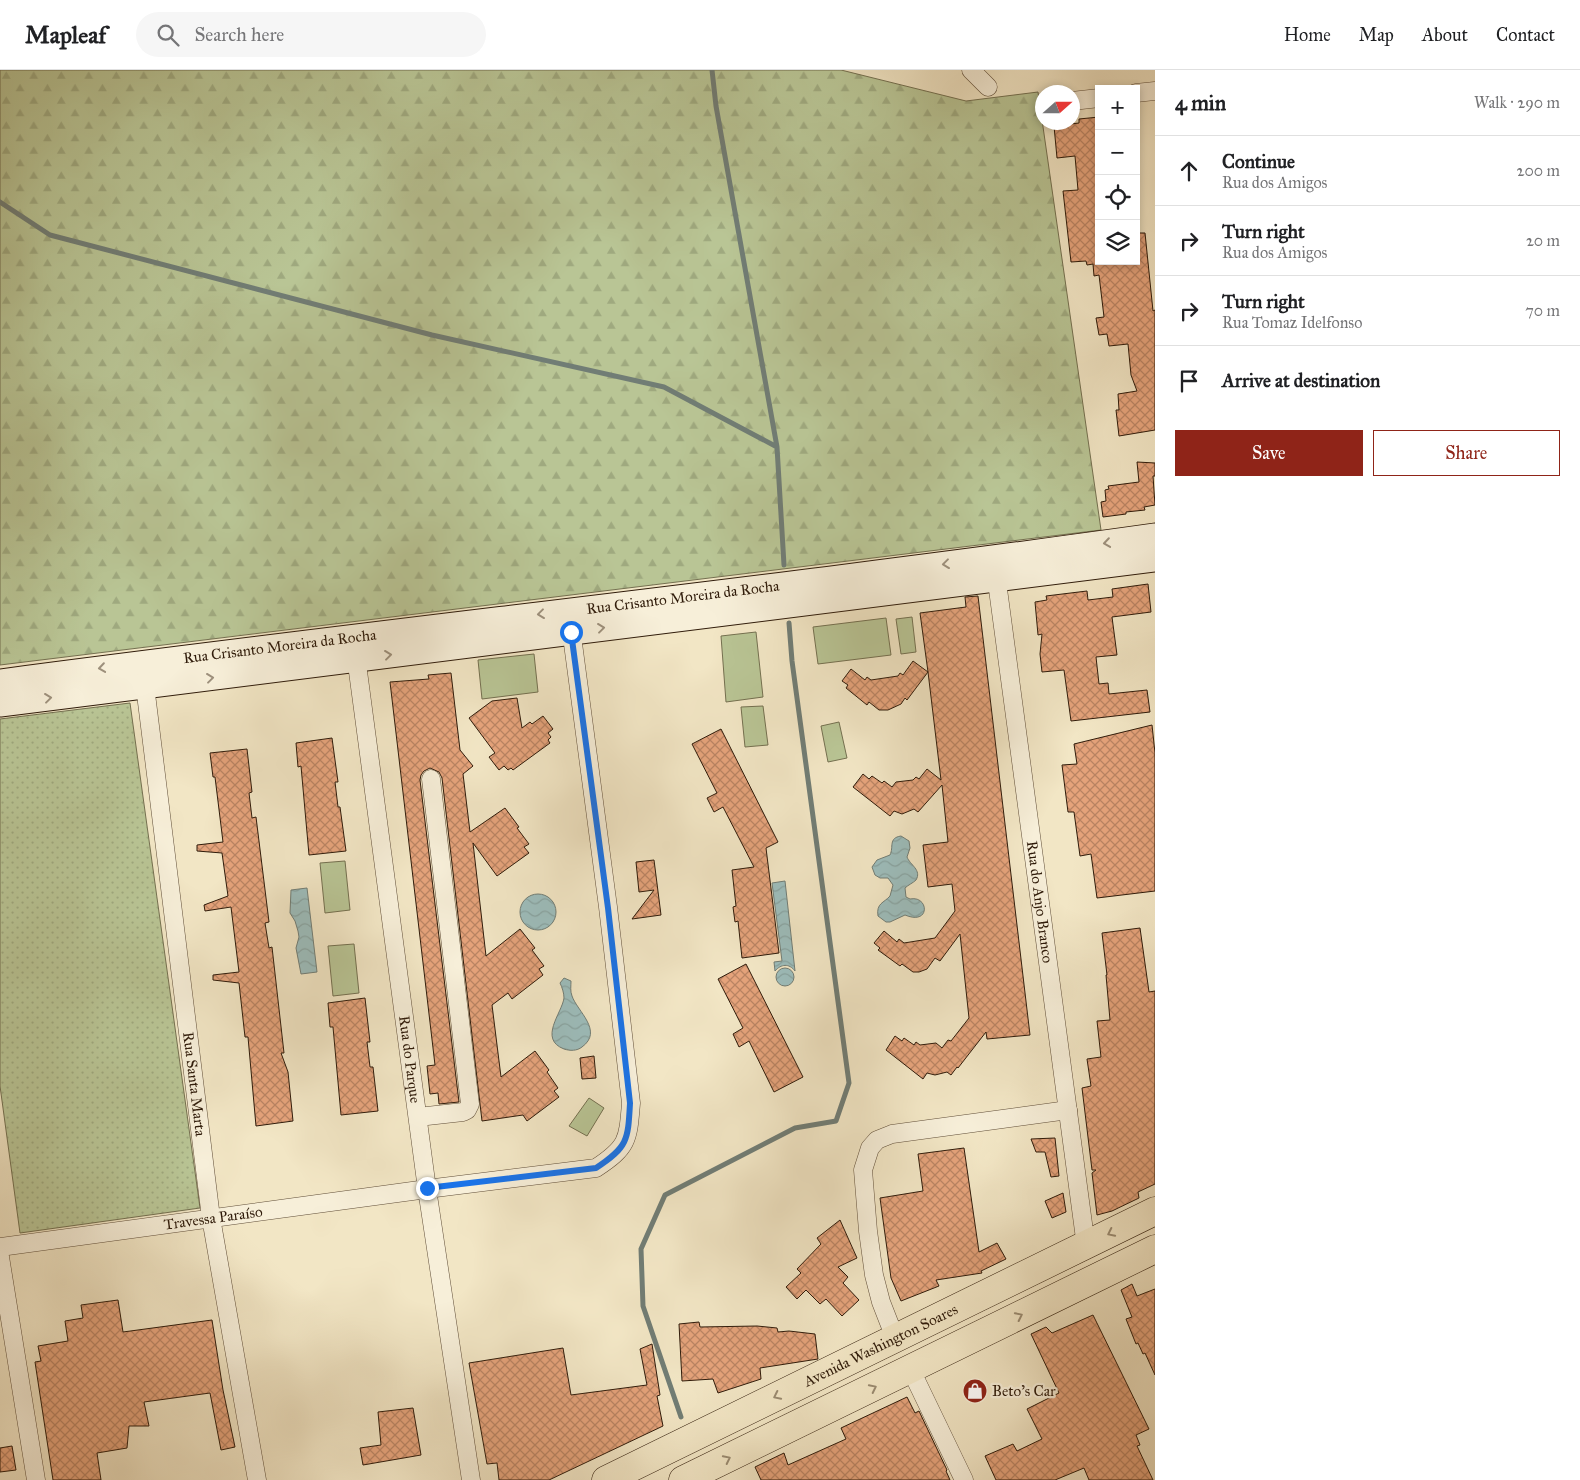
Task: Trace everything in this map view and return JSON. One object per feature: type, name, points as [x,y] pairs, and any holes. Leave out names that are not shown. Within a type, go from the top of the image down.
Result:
[{"type":"highway","name":"Avenida Washington Soares","points":[[606,1480],[1155,1211]]},
{"type":"highway","points":[[683,1480],[1155,1249]]},
{"type":"main road","name":"Rua Crisanto Moreira da Rocha","points":[[996,569],[1155,536]]},
{"type":"main road","name":"Rua Crisanto Moreira da Rocha","points":[[0,682],[144,675],[996,569],[1155,559]]},
{"type":"main road","name":"Rua Crisanto Moreira da Rocha","points":[[0,704],[144,675]]},
{"type":"street","points":[[971,70],[988,87]]},
{"type":"street","points":[[1140,93],[1155,91]]},
{"type":"street","points":[[1080,100],[1095,98]]},
{"type":"street","name":"Rua do Anjo Branco","points":[[996,569],[1086,1246]]},
{"type":"street","name":"Travessa Paraíso","points":[[0,1247],[427,1188],[596,1168],[614,1156],[626,1142],[629,1130],[630,1103],[608,908],[570,621]]},
{"type":"street","name":"Rua do Parque","points":[[355,649],[427,1188],[471,1480]]},
{"type":"street","name":"Rua Santa Marta","points":[[144,675],[211,1218],[257,1480]]},
{"type":"street","points":[[418,1117],[463,1112],[467,1110],[470,1104],[431,780]]},
{"type":"street","points":[[895,1338],[881,1302],[874,1275],[868,1231],[863,1170],[870,1148],[878,1140],[892,1134],[1068,1110]]},
{"type":"street","points":[[0,1257],[36,1480]]},
{"type":"street","points":[[911,1370],[964,1480]]},
{"type":"green space","points":[[0,70],[841,70],[966,101],[1035,92],[1035,130],[1043,130],[1101,530],[0,665]]},
{"type":"green space","points":[[912,617],[916,652],[901,654],[896,619]]},
{"type":"green space","points":[[886,618],[891,655],[818,664],[813,627]]},
{"type":"green space","points":[[756,632],[763,697],[726,702],[721,636]]},
{"type":"green space","points":[[534,654],[538,692],[482,699],[478,660]]},
{"type":"green space","points":[[130,703],[200,1208],[20,1233],[0,1086],[0,719]]},
{"type":"green space","points":[[763,706],[768,745],[745,747],[741,707]]},
{"type":"green space","points":[[839,722],[847,758],[828,762],[821,726]]},
{"type":"green space","points":[[345,861],[350,910],[325,913],[320,863]]},
{"type":"green space","points":[[354,944],[359,993],[333,996],[328,946]]},
{"type":"green space","points":[[589,1098],[604,1108],[587,1136],[569,1126]]},
{"type":"water","points":[[901,836],[909,841],[910,848],[907,857],[918,873],[916,880],[905,888],[906,897],[921,901],[924,905],[924,910],[923,914],[919,917],[905,915],[886,922],[878,916],[878,908],[890,896],[893,885],[888,878],[880,878],[875,875],[872,867],[877,860],[890,855],[894,839]]},
{"type":"water","points":[[785,881],[795,971],[785,965],[775,971],[774,962],[782,961],[772,883]]},
{"type":"water","points":[[307,888],[317,972],[301,974],[296,948],[299,937],[298,931],[290,913],[291,890]]},
{"type":"water","points":[[538,894],[545,895],[551,899],[555,905],[555,919],[551,925],[545,929],[538,930],[531,929],[525,925],[521,919],[520,912],[521,905],[525,899],[531,895]]},
{"type":"water","points":[[785,968],[791,971],[794,977],[791,983],[785,986],[779,983],[776,977],[779,971]]},
{"type":"water","points":[[564,978],[571,981],[572,996],[590,1028],[588,1041],[576,1050],[564,1049],[556,1045],[553,1039],[552,1032],[564,998],[560,983]]},
{"type":"building","points":[[1095,117],[1095,265],[1140,265],[1140,233],[1145,233],[1153,311],[1155,310],[1155,430],[1119,436],[1116,410],[1119,410],[1118,394],[1137,391],[1131,375],[1128,344],[1109,346],[1107,334],[1099,335],[1096,318],[1104,317],[1099,275],[1094,276],[1093,264],[1087,265],[1086,261],[1071,262],[1063,191],[1078,190],[1075,156],[1057,158],[1054,130],[1080,130],[1080,119]]},
{"type":"building","points":[[1137,462],[1155,463],[1155,476],[1153,476],[1155,505],[1144,507],[1145,510],[1103,517],[1101,502],[1106,501],[1105,490],[1109,489],[1108,486],[1139,482]]},
{"type":"building","points":[[1148,584],[1151,612],[1112,617],[1117,655],[1096,657],[1099,684],[1108,683],[1109,694],[1147,690],[1150,712],[1071,721],[1064,670],[1042,672],[1040,654],[1042,634],[1038,635],[1035,602],[1047,600],[1046,596],[1087,591],[1088,600],[1113,597],[1112,589]]},
{"type":"building","points":[[978,596],[1030,1035],[987,1039],[986,1032],[951,1075],[947,1072],[935,1075],[927,1073],[923,1079],[886,1050],[895,1036],[902,1041],[904,1038],[914,1045],[916,1042],[920,1045],[936,1043],[942,1048],[948,1040],[951,1041],[969,1018],[960,934],[940,961],[935,958],[927,969],[919,972],[913,972],[902,964],[900,966],[878,950],[880,948],[874,943],[884,931],[897,942],[899,939],[904,943],[935,938],[955,911],[952,884],[928,887],[923,845],[948,842],[942,785],[918,812],[914,809],[902,814],[894,811],[890,816],[853,787],[863,774],[869,779],[872,776],[882,783],[884,781],[892,787],[896,782],[913,780],[916,777],[919,779],[927,769],[941,780],[920,613],[966,607],[965,597]]},
{"type":"building","points":[[913,661],[928,672],[907,700],[905,698],[901,704],[888,710],[879,710],[869,702],[867,705],[846,688],[848,685],[842,681],[851,669],[865,680],[867,677],[871,680],[898,676],[900,673],[903,675]]},
{"type":"building","points":[[451,673],[460,750],[473,766],[463,774],[470,832],[505,808],[529,844],[524,847],[529,853],[497,876],[473,843],[486,956],[520,929],[535,948],[532,950],[544,966],[539,969],[543,975],[512,999],[508,993],[492,1005],[501,1077],[535,1051],[549,1070],[547,1072],[558,1088],[554,1091],[559,1097],[527,1121],[523,1115],[482,1121],[442,778],[439,772],[430,768],[424,771],[420,780],[459,1102],[439,1104],[438,1093],[430,1094],[427,1066],[435,1065],[390,682],[429,679],[428,675]]},
{"type":"building","points":[[517,698],[522,728],[543,716],[553,729],[548,733],[551,737],[548,740],[550,743],[513,770],[511,768],[508,770],[504,766],[499,770],[489,757],[495,753],[469,718],[492,701]]},
{"type":"building","points":[[1152,725],[1155,753],[1155,891],[1097,898],[1091,854],[1080,856],[1074,812],[1068,812],[1062,765],[1077,764],[1074,744]]},
{"type":"building","points":[[721,729],[778,842],[766,848],[779,953],[742,958],[738,921],[735,922],[733,907],[736,906],[732,870],[754,867],[723,807],[714,812],[707,798],[717,793],[692,744]]},
{"type":"building","points":[[332,738],[338,782],[335,782],[338,807],[340,807],[346,851],[309,855],[301,766],[298,767],[296,743]]},
{"type":"building","points":[[247,749],[252,792],[249,793],[252,818],[256,817],[269,922],[265,923],[269,948],[272,947],[284,1053],[281,1053],[288,1072],[293,1121],[256,1126],[248,1037],[245,1037],[239,983],[213,980],[213,975],[239,972],[231,907],[205,911],[204,905],[228,896],[222,853],[197,851],[197,845],[223,842],[210,753]]},
{"type":"building","points":[[654,860],[661,915],[632,919],[654,890],[639,892],[636,862]]},
{"type":"building","points":[[1140,928],[1149,992],[1155,991],[1155,1184],[1138,1192],[1139,1198],[1112,1211],[1097,1215],[1092,1173],[1096,1170],[1092,1170],[1082,1088],[1091,1086],[1087,1059],[1101,1057],[1097,1021],[1110,1020],[1102,933]]},
{"type":"building","points":[[746,964],[803,1077],[774,1092],[749,1041],[739,1047],[733,1034],[743,1028],[718,979]]},
{"type":"building","points":[[365,998],[370,1042],[367,1042],[370,1067],[373,1067],[378,1111],[341,1115],[333,1027],[330,1027],[328,1003]]},
{"type":"building","points":[[594,1056],[596,1078],[582,1079],[580,1058]]},
{"type":"building","points":[[1055,1138],[1059,1176],[1051,1177],[1045,1152],[1036,1152],[1031,1139]]},
{"type":"building","points":[[964,1148],[979,1252],[997,1243],[1006,1259],[981,1271],[982,1273],[936,1280],[939,1286],[901,1301],[891,1278],[880,1198],[923,1191],[918,1154]]},
{"type":"building","points":[[1063,1193],[1066,1212],[1052,1218],[1045,1201]]},
{"type":"building","points":[[840,1220],[857,1258],[838,1267],[848,1277],[843,1283],[859,1300],[842,1316],[826,1299],[820,1304],[806,1290],[797,1299],[786,1287],[801,1273],[797,1269],[821,1244],[817,1238]]},
{"type":"building","points":[[1132,1284],[1137,1296],[1155,1289],[1155,1375],[1145,1353],[1143,1354],[1138,1343],[1136,1344],[1126,1319],[1132,1317],[1121,1290]]},
{"type":"building","points":[[118,1300],[123,1332],[212,1320],[223,1390],[235,1447],[221,1450],[210,1393],[144,1402],[149,1426],[129,1426],[127,1448],[97,1453],[101,1480],[53,1480],[35,1362],[41,1361],[38,1346],[68,1341],[65,1321],[83,1318],[81,1305]]},
{"type":"building","points":[[1093,1315],[1149,1429],[1136,1435],[1140,1445],[1137,1446],[1153,1480],[1089,1480],[1084,1468],[1055,1480],[996,1480],[985,1456],[1013,1444],[1017,1451],[1042,1439],[1027,1409],[1059,1393],[1031,1334],[1046,1327],[1052,1333]]},
{"type":"building","points":[[699,1322],[700,1327],[757,1326],[777,1328],[778,1332],[789,1331],[815,1334],[818,1359],[760,1368],[761,1379],[718,1393],[713,1379],[682,1381],[679,1324]]},
{"type":"building","points":[[652,1344],[660,1395],[657,1396],[663,1426],[549,1480],[499,1480],[497,1463],[487,1464],[469,1363],[563,1348],[571,1395],[647,1385],[640,1349]]},
{"type":"building","points":[[907,1397],[915,1413],[919,1411],[950,1480],[761,1480],[755,1467],[784,1453],[788,1465],[846,1439],[841,1428]]},
{"type":"building","points":[[413,1408],[421,1455],[363,1465],[360,1448],[381,1445],[378,1412]]},
{"type":"building","points":[[12,1446],[16,1470],[0,1472],[0,1448]]},
{"type":"waterway","points":[[712,70],[716,106],[777,447]]},
{"type":"waterway","points":[[0,202],[50,235],[432,335],[664,387],[777,447],[784,565]]},
{"type":"waterway","points":[[681,1417],[643,1306],[641,1249],[665,1195],[795,1128],[836,1121],[849,1083],[792,661],[789,623]]},
{"type":"place","name":"Beto’s Car","points":[[975,1391]]},
{"type":"route","points":[[427,1188],[596,1168],[614,1156],[626,1142],[629,1130],[630,1103],[608,908],[571,632]]}]
